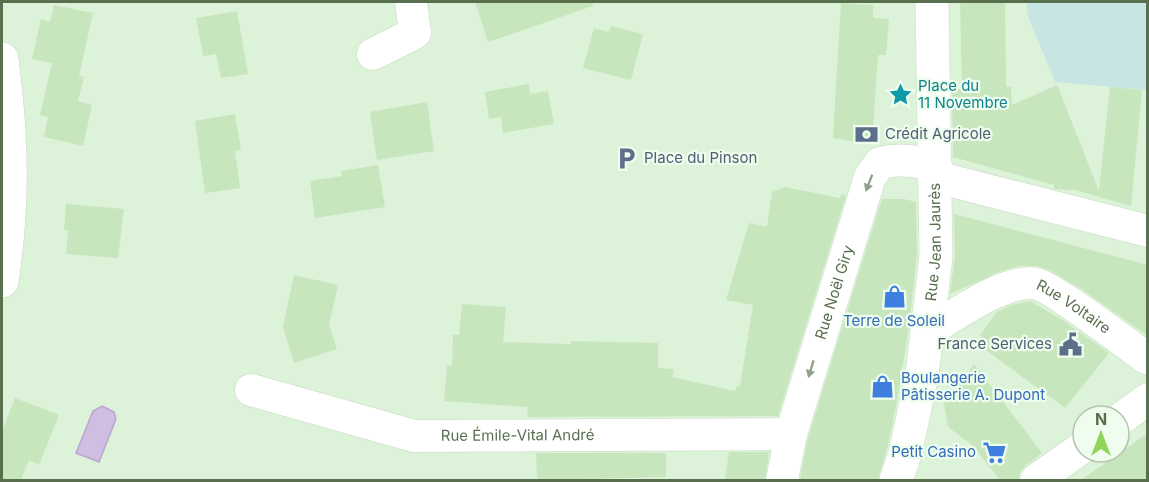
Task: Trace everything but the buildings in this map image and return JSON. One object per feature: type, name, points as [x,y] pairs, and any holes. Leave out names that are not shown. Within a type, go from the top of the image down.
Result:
[{"type":"main road","name":"Rue Jean Jaurès","points":[[896,480],[905,454],[917,397],[928,331],[936,256],[932,2]]},
{"type":"main road","points":[[2,59],[12,162],[8,240],[2,281]]},
{"type":"street","points":[[373,54],[415,33],[411,2]]},
{"type":"street","name":"Rue Noël Giry","points":[[782,480],[791,434],[870,177],[880,163],[894,160],[919,162],[936,172],[1148,231]]},
{"type":"street","name":"Rue Voltaire","points":[[928,331],[999,289],[1034,282],[1058,295],[1148,359]]},
{"type":"street","name":"Rue Émile-Vital André","points":[[251,390],[414,436],[791,434]]},
{"type":"street","points":[[1131,411],[1148,399]]},
{"type":"street","points":[[1036,480],[1071,455]]},
{"type":"shaded area","points":[[2,2],[1027,2],[1027,14],[1055,82],[1147,90],[1147,480],[2,480]]},
{"type":"shaded area","points":[[1027,2],[1147,2],[1147,90],[1055,82],[1027,14]]},
{"type":"shaded area","points":[[102,406],[114,412],[116,419],[99,462],[76,453],[93,411]]},
{"type":"place","name":"Place du 11 Novembre","points":[[900,95]]},
{"type":"place","name":"Crédit Agricole","points":[[867,134]]},
{"type":"place","name":"Place du Pinson","points":[[626,158]]},
{"type":"place","name":"Terre de Soleil","points":[[894,297]]},
{"type":"place","name":"France Services","points":[[1070,344]]},
{"type":"place","name":"Boulangerie Pâtisserie A. Dupont","points":[[883,387]]},
{"type":"place","name":"Petit Casino","points":[[994,452]]}]
